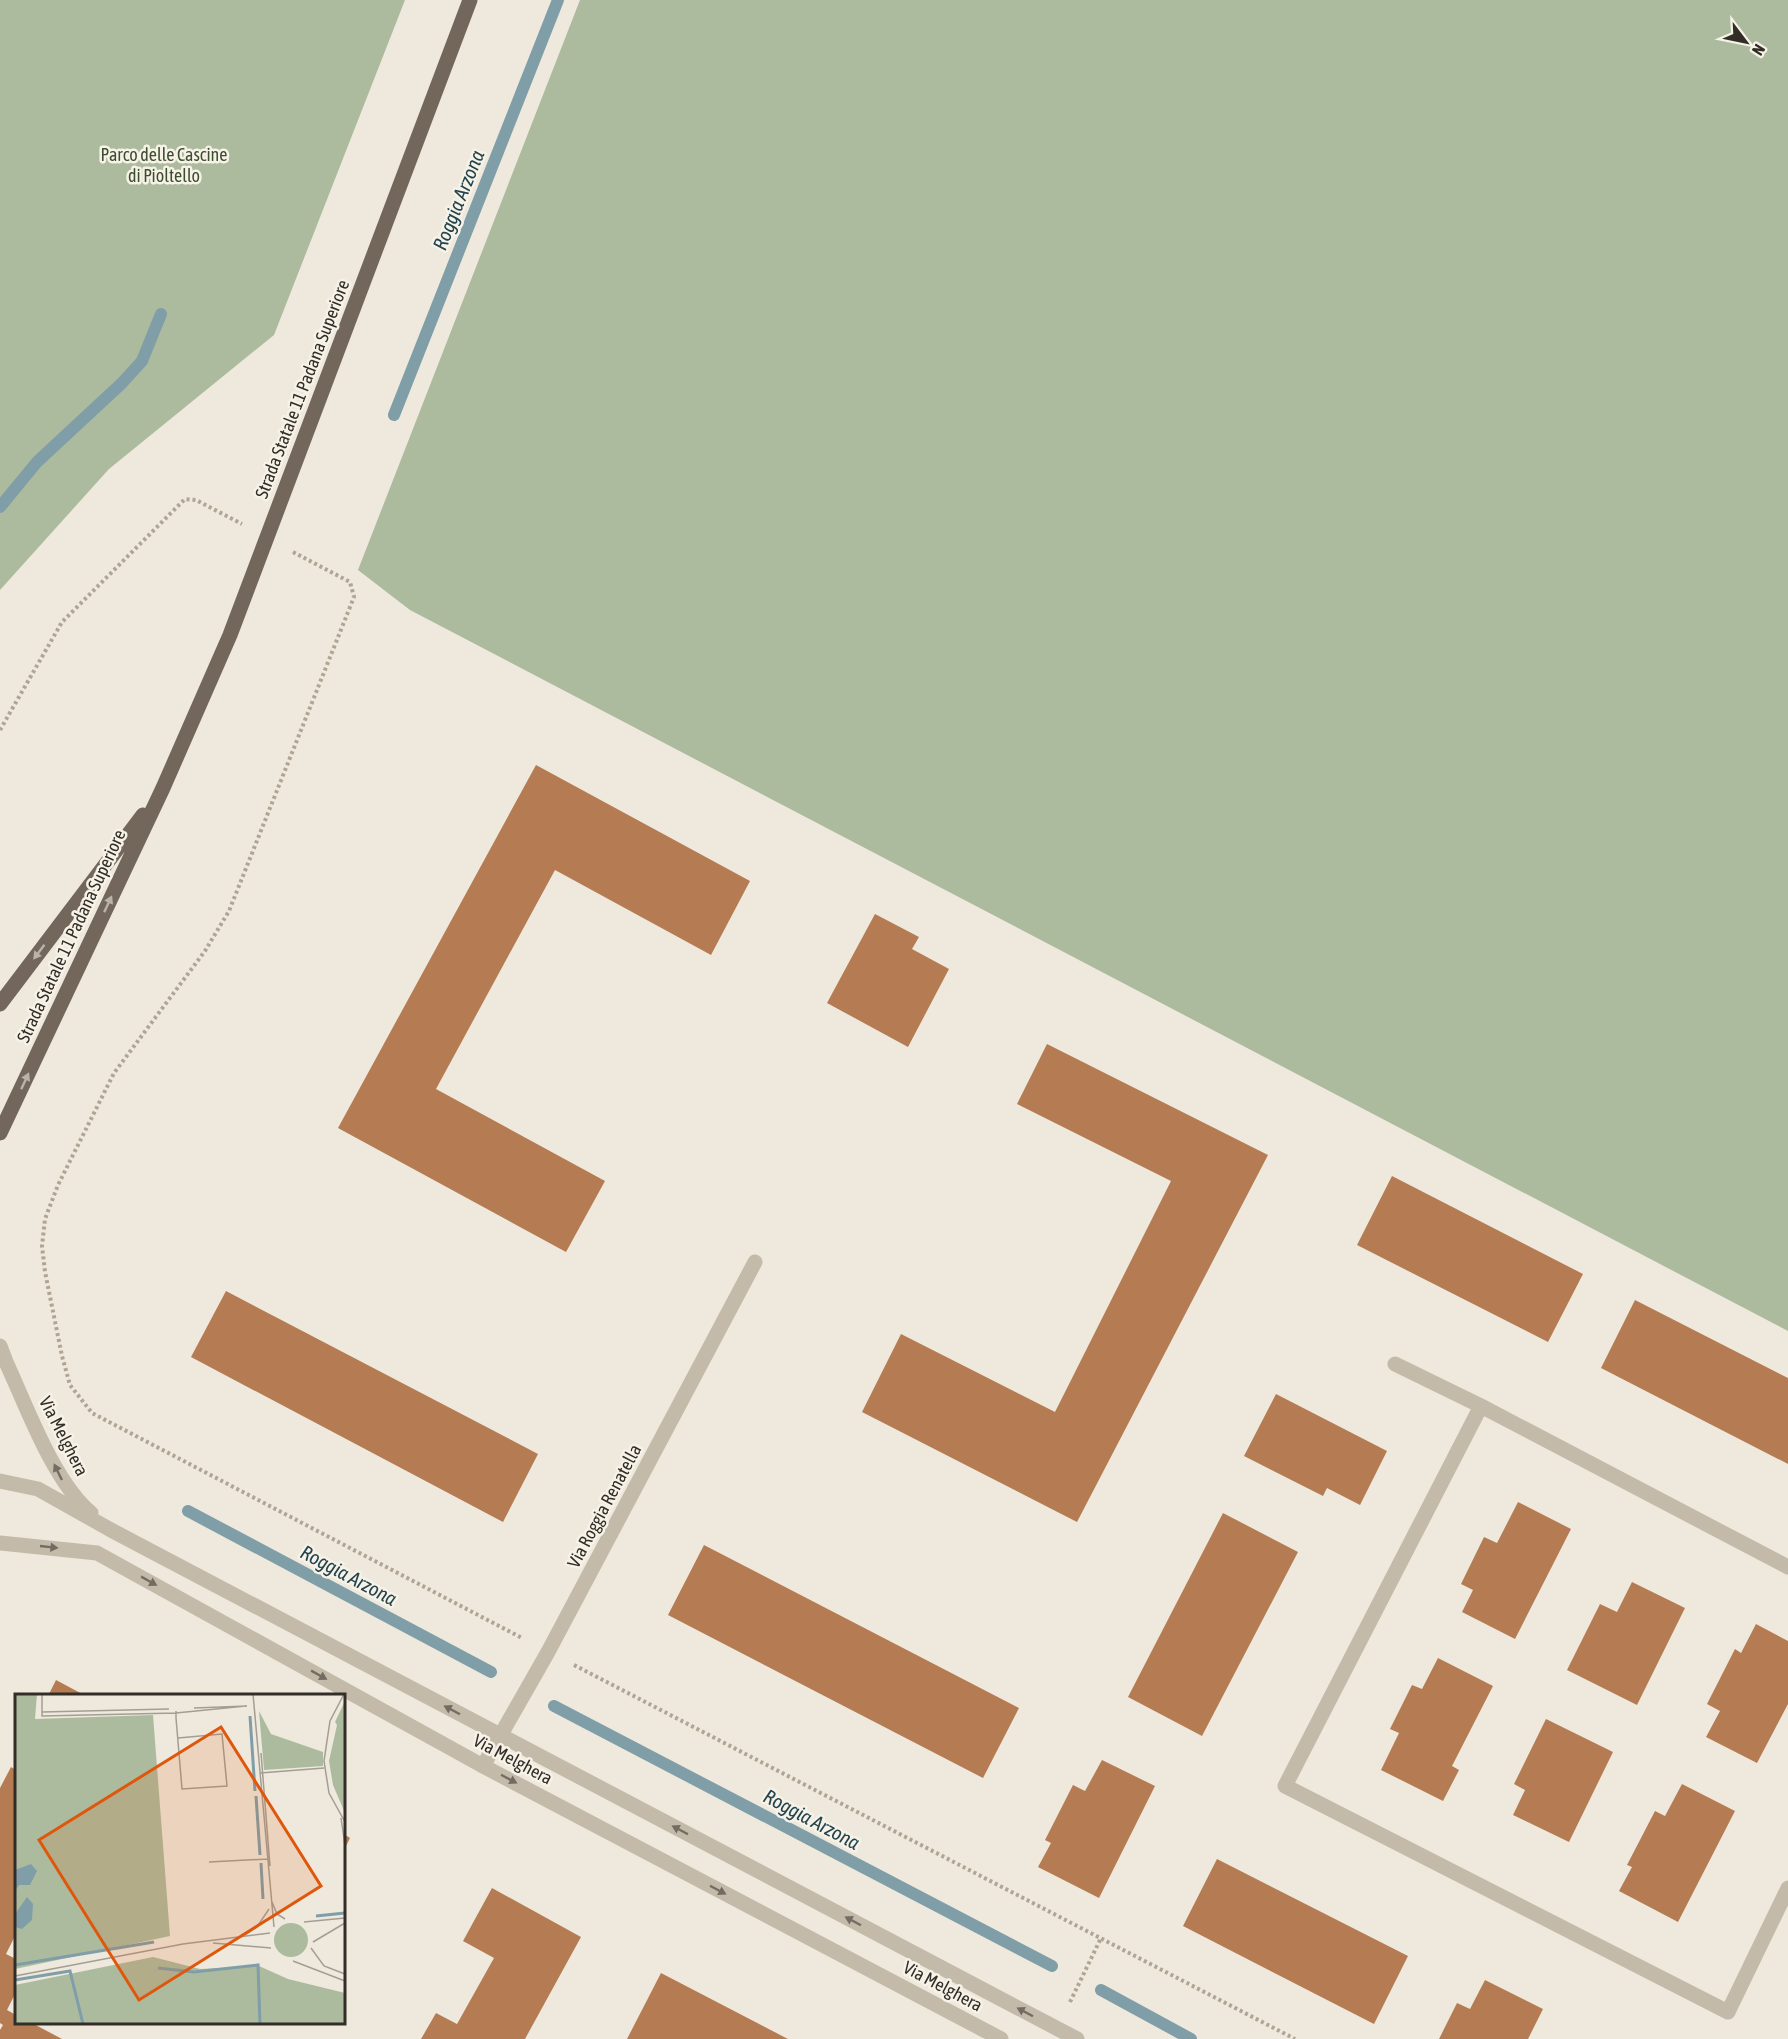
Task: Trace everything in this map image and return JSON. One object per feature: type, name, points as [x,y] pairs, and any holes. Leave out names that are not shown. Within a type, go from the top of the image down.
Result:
[{"type":"main road","name":"Strada Statale 11 Padana Superiore","points":[[0,1133],[163,788],[230,635],[470,0]]},
{"type":"main road","name":"Strada Statale 11 Padana Superiore","points":[[0,1004],[163,788]]},
{"type":"street","name":"Via Roggia Renatella","points":[[483,1766],[548,1652],[755,1262]]},
{"type":"street","name":"Via Melghera","points":[[0,1346],[62,1481],[82,1506],[111,1530]]},
{"type":"street","points":[[1395,1364],[1788,1567]]},
{"type":"street","points":[[1480,1406],[1285,1786],[1728,2012],[1788,1888]]},
{"type":"street","name":"Via Melghera","points":[[0,1481],[39,1489],[111,1530],[1077,2039]]},
{"type":"street","name":"Via Melghera","points":[[0,1543],[97,1553],[483,1766],[1001,2039]]},
{"type":"path","points":[[0,730],[62,622],[185,499],[196,500]]},
{"type":"path","points":[[350,582],[354,597],[229,911],[205,951],[114,1073],[58,1185],[45,1219],[42,1246],[45,1272],[70,1385],[92,1413],[1295,2039]]},
{"type":"path","points":[[1058,2029],[1101,1938]]},
{"type":"green space","name":"Parco delle Cascine di Pioltello","points":[[0,0],[405,0],[274,335],[109,469],[0,590]]},
{"type":"green space","points":[[580,0],[1788,0],[1788,1331],[410,610],[358,570]]},
{"type":"building","points":[[536,765],[750,881],[711,955],[555,870],[436,1089],[605,1181],[566,1252],[338,1128]]},
{"type":"building","points":[[875,914],[919,937],[912,949],[949,969],[908,1047],[827,1003]]},
{"type":"building","points":[[1047,1044],[1268,1155],[1077,1522],[862,1412],[901,1334],[1055,1412],[1171,1181],[1017,1104]]},
{"type":"building","points":[[1392,1176],[1583,1274],[1548,1342],[1357,1245]]},
{"type":"building","points":[[226,1291],[538,1454],[503,1522],[191,1357]]},
{"type":"building","points":[[1635,1300],[1788,1378],[1788,1464],[1601,1368]]},
{"type":"building","points":[[1276,1394],[1387,1451],[1360,1505],[1327,1488],[1323,1496],[1244,1456]]},
{"type":"building","points":[[1518,1502],[1571,1529],[1515,1639],[1462,1612],[1473,1590],[1461,1584],[1484,1537],[1497,1543]]},
{"type":"building","points":[[1223,1513],[1298,1552],[1202,1736],[1128,1697]]},
{"type":"building","points":[[704,1545],[1019,1708],[983,1778],[668,1615]]},
{"type":"building","points":[[1632,1582],[1685,1608],[1637,1705],[1567,1670],[1600,1604],[1617,1612]]},
{"type":"building","points":[[1756,1624],[1788,1641],[1788,1704],[1757,1763],[1706,1737],[1720,1711],[1707,1704],[1735,1649],[1741,1653]]},
{"type":"building","points":[[1438,1658],[1493,1686],[1452,1766],[1459,1770],[1443,1801],[1381,1770],[1399,1733],[1390,1729],[1412,1685],[1422,1689]]},
{"type":"building","points":[[56,1680],[82,1694],[49,1694]]},
{"type":"building","points":[[1546,1719],[1613,1752],[1569,1842],[1513,1815],[1525,1790],[1514,1784]]},
{"type":"building","points":[[1102,1760],[1155,1786],[1099,1898],[1038,1867],[1051,1843],[1045,1840],[1073,1785],[1085,1791]]},
{"type":"building","points":[[11,1767],[15,1769],[15,1936],[6,1954],[15,1958],[15,1994],[7,2010],[15,2014],[15,2024],[34,2024],[62,2039],[0,2039],[0,2030],[3,2025],[0,2023],[0,1788]]},
{"type":"building","points":[[1682,1784],[1735,1811],[1678,1922],[1619,1891],[1632,1867],[1627,1865],[1655,1811],[1665,1816]]},
{"type":"building","points":[[345,1835],[350,1838],[345,1848]]},
{"type":"building","points":[[1217,1859],[1408,1956],[1374,2024],[1183,1926]]},
{"type":"building","points":[[492,1888],[581,1937],[525,2039],[421,2039],[436,2013],[457,2024],[494,1958],[463,1941]]},
{"type":"building","points":[[661,1973],[788,2039],[627,2039]]},
{"type":"building","points":[[1485,1980],[1543,2009],[1528,2039],[1439,2039],[1457,2003],[1470,2009]]},
{"type":"waterway","name":"Roggia Arzona","points":[[394,415],[558,0]]},
{"type":"waterway","points":[[0,507],[37,462],[122,383],[142,361],[161,314]]},
{"type":"waterway","name":"Roggia Arzona","points":[[188,1511],[491,1672]]},
{"type":"waterway","name":"Roggia Arzona","points":[[554,1706],[1052,1966]]},
{"type":"waterway","name":"Roggia Arzona","points":[[1101,1990],[1191,2039]]}]
